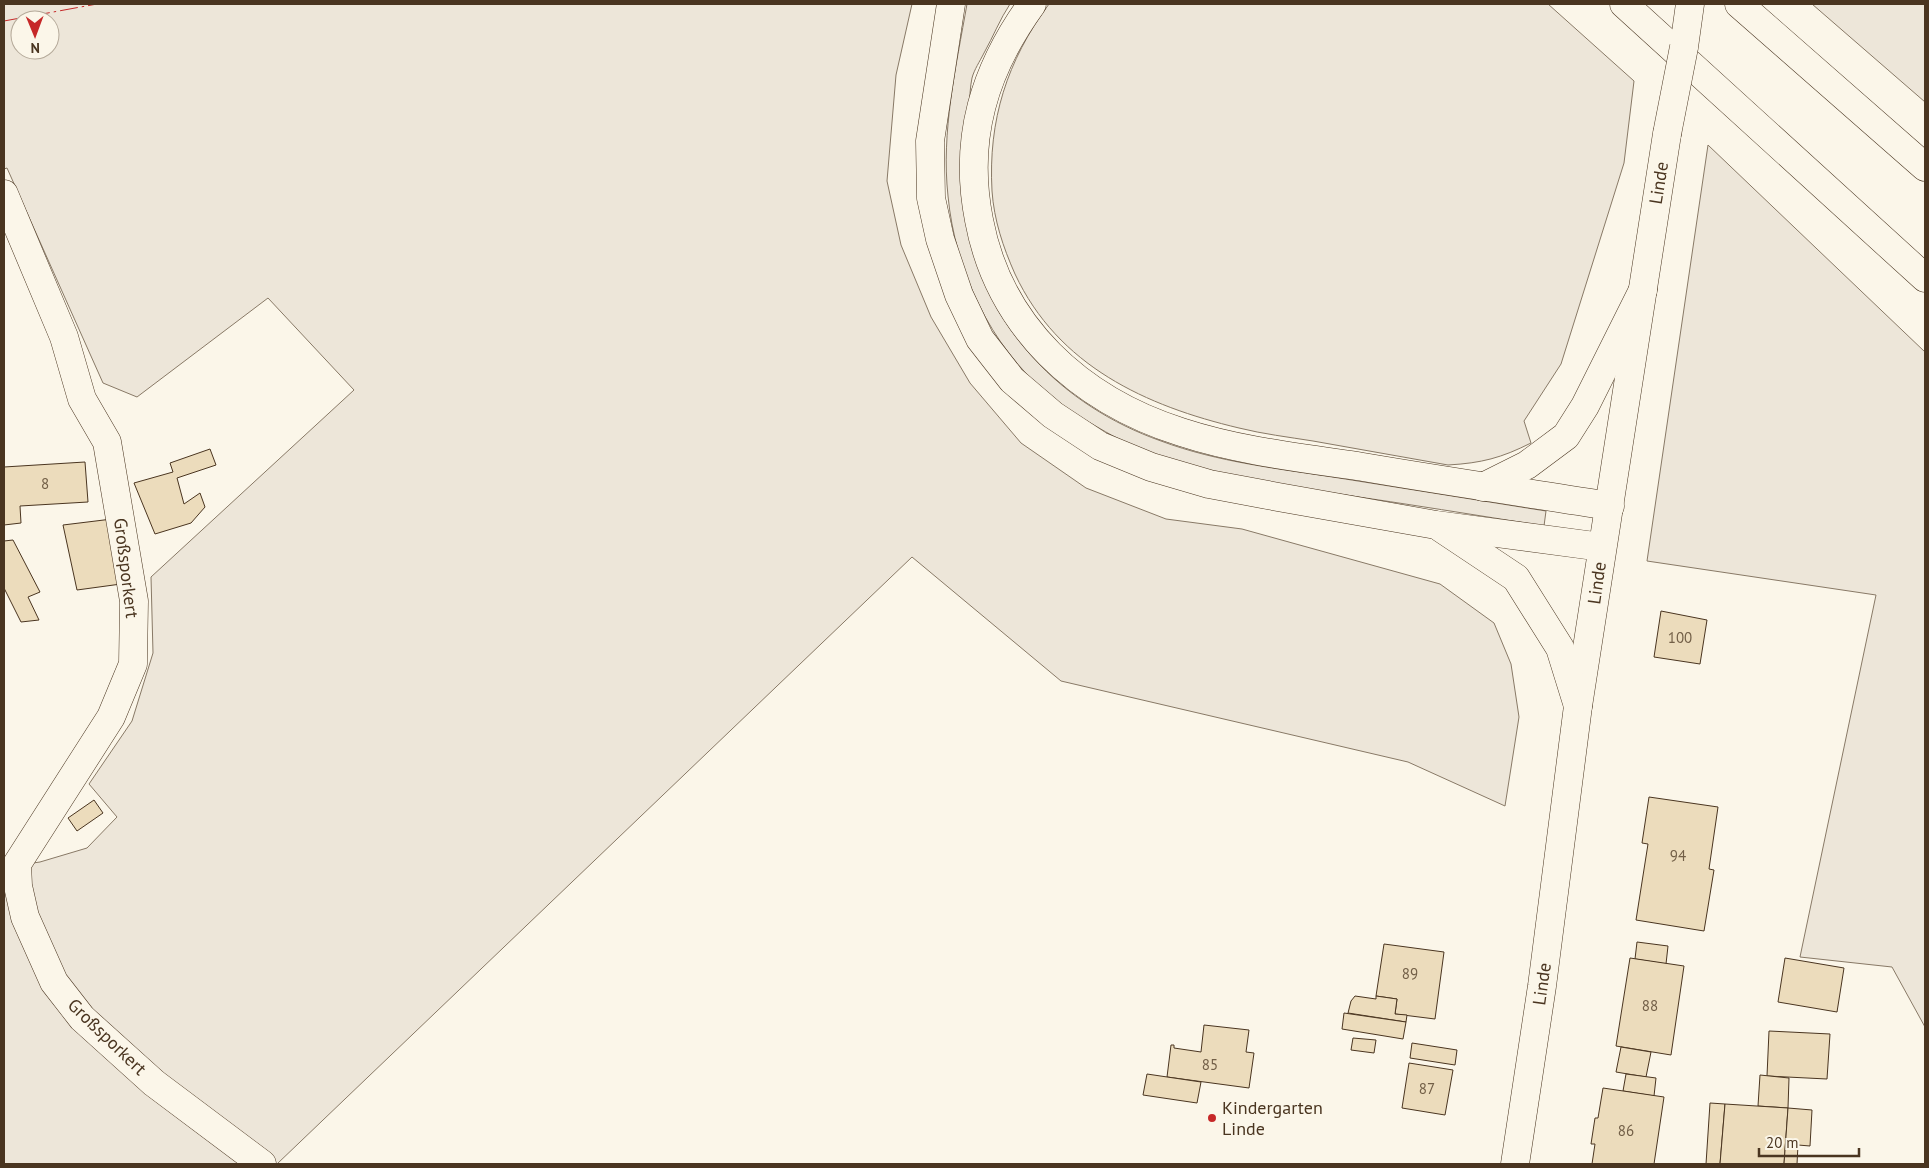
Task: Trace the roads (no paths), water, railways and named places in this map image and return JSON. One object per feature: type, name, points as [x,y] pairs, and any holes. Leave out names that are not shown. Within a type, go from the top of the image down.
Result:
[{"type":"main road","points":[[951,4],[930,141],[932,198],[940,239],[959,296],[980,338],[1012,380],[1053,415],[1100,446],[1151,467],[1209,484],[1278,498],[1436,525],[1602,547]]},
{"type":"main road","points":[[1032,4],[1023,16],[996,66],[980,109],[973,152],[974,197],[982,239],[997,281],[1020,320],[1053,359],[1091,389],[1132,414],[1181,432],[1224,443],[1282,454],[1610,506]]},
{"type":"main road","name":"Linde","points":[[1515,1164],[1542,986],[1578,706],[1667,134],[1684,48],[1690,4]]},
{"type":"main road","points":[[1739,4],[1925,167]]},
{"type":"main road","points":[[1624,5],[1925,278]]},
{"type":"main road","name":"Großsporkert","points":[[4,194],[64,337],[82,399],[107,442],[134,601],[133,664],[111,717],[11,863],[29,925],[54,982],[82,1018],[154,1083],[262,1164]]},
{"type":"main road","points":[[1483,487],[1526,465],[1566,436],[1585,406],[1643,290]]},
{"type":"main road","points":[[1436,525],[1516,578],[1560,648],[1578,706]]},
{"type":"place","name":"Kindergarten Linde","points":[[1212,1118]]}]
